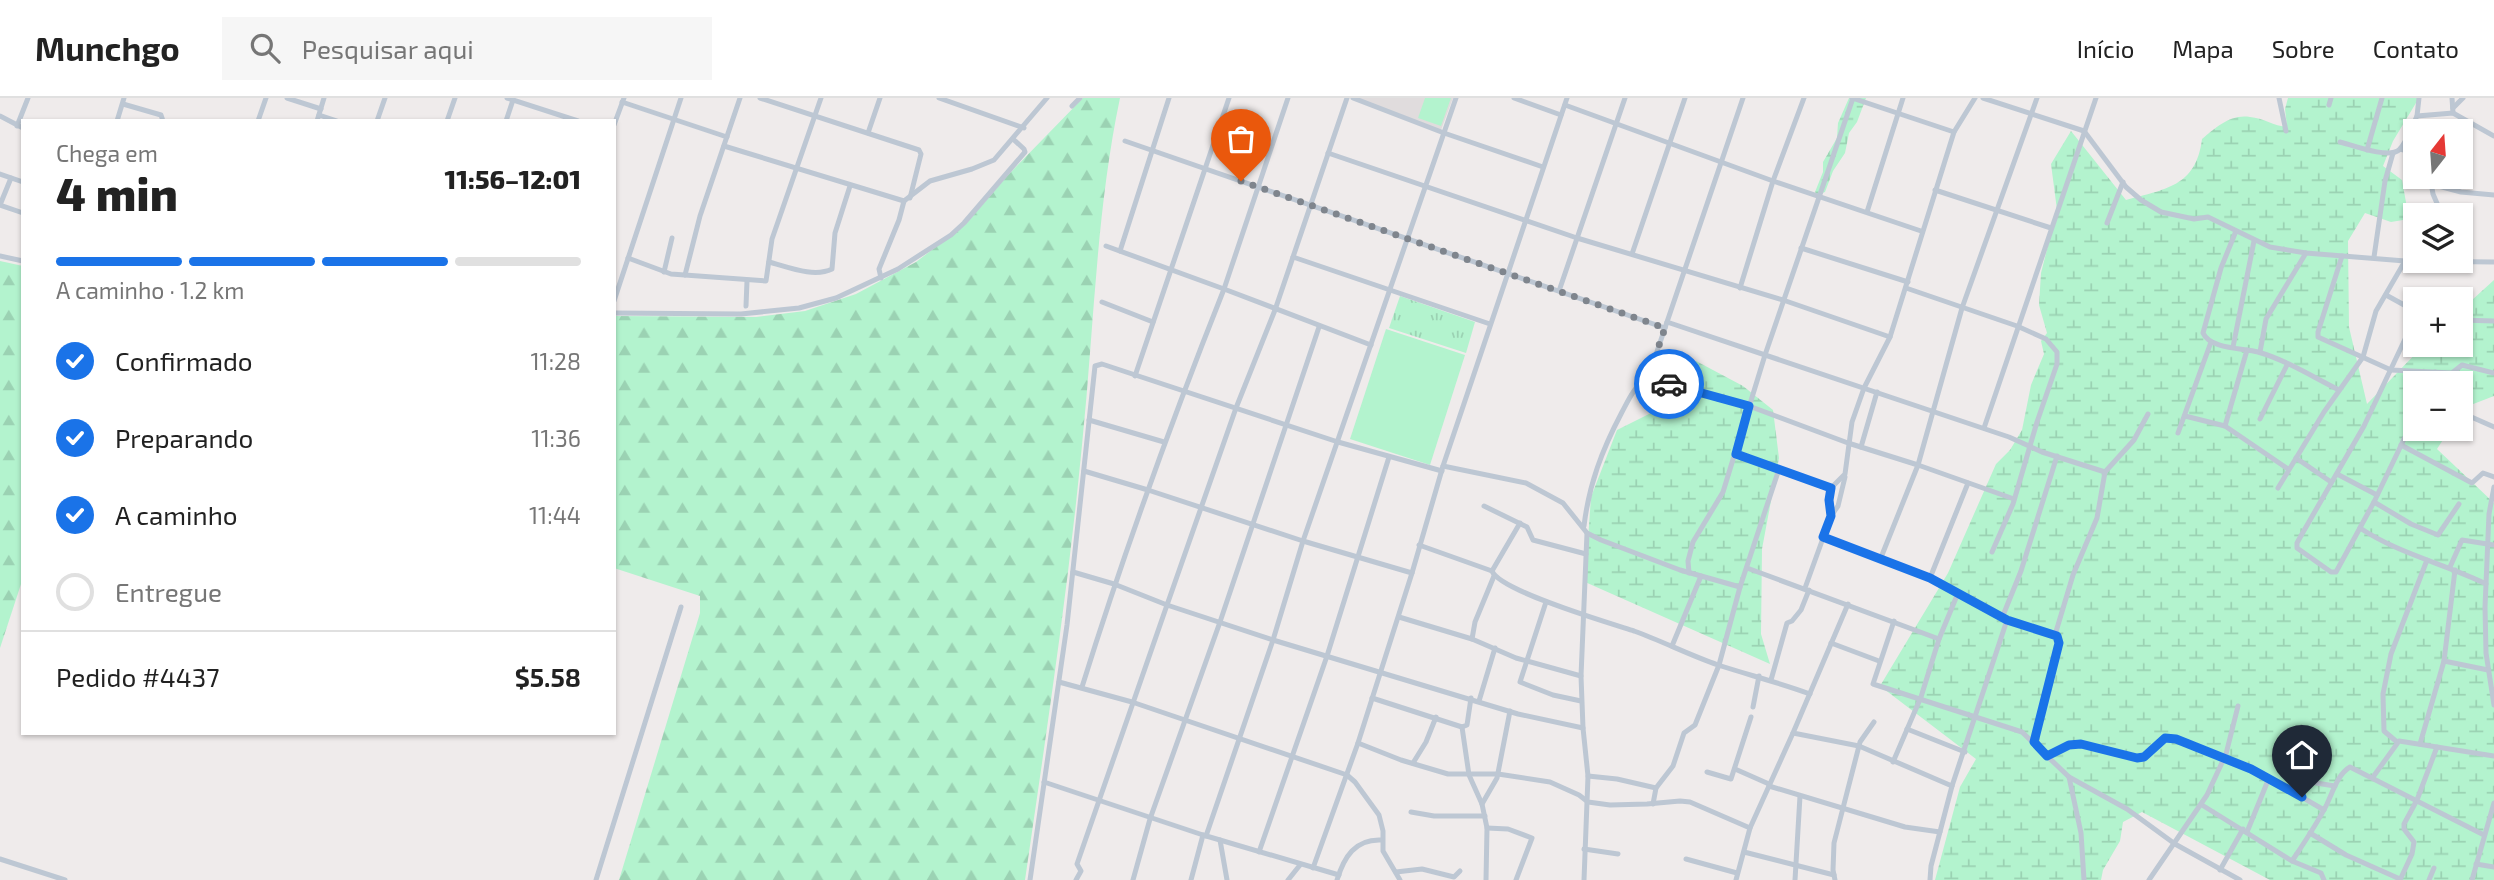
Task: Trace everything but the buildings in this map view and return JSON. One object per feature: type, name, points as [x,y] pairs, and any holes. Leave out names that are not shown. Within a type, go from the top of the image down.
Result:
[{"type":"street","points":[[22,119],[28,98]]},
{"type":"street","points":[[259,119],[266,98]]},
{"type":"street","points":[[287,98],[319,115],[324,98]]},
{"type":"street","points":[[378,119],[385,98]]},
{"type":"street","points":[[448,119],[455,98]]},
{"type":"street","points":[[536,107],[539,98]]},
{"type":"street","points":[[616,295],[681,98]]},
{"type":"street","points":[[685,275],[700,216],[740,98]]},
{"type":"street","points":[[760,98],[919,150],[921,154],[907,200],[879,269],[881,278]]},
{"type":"street","points":[[628,258],[664,272],[766,281],[772,239],[821,98]]},
{"type":"street","points":[[867,133],[880,98]]},
{"type":"street","points":[[939,98],[1024,128]]},
{"type":"street","points":[[907,200],[930,181],[989,163],[1024,128],[1047,98]]},
{"type":"street","points":[[1072,106],[1080,98]]},
{"type":"street","points":[[1120,251],[1170,98]]},
{"type":"street","points":[[1135,376],[1229,98]]},
{"type":"street","points":[[1082,687],[1114,584],[1164,442],[1224,289],[1289,98]]},
{"type":"street","points":[[1076,880],[1081,871],[1077,864],[1132,702],[1236,408],[1275,310],[1347,98]]},
{"type":"street","points":[[1353,98],[1543,167]]},
{"type":"street","points":[[1191,880],[1273,640],[1303,541],[1456,98]]},
{"type":"street","points":[[1514,98],[1562,115]]},
{"type":"street","points":[[1313,868],[1373,698],[1442,468],[1567,98]]},
{"type":"street","points":[[1559,291],[1625,98]]},
{"type":"street","points":[[1632,254],[1685,98]]},
{"type":"street","points":[[1584,880],[1588,776],[1581,676],[1587,499],[1604,447],[1638,384],[1648,377],[1743,98]]},
{"type":"street","points":[[1740,288],[1773,181],[1804,98]]},
{"type":"street","points":[[1689,573],[1688,561],[1696,534],[1723,492],[1783,300],[1853,98],[1954,132]]},
{"type":"street","points":[[1867,212],[1903,98]]},
{"type":"street","points":[[1771,680],[1787,623],[1793,621],[1801,610],[1823,537],[1841,496],[1852,422],[1864,388],[1890,337],[1954,132],[1975,98]]},
{"type":"street","points":[[1983,98],[2084,131],[2123,182],[2141,200],[2161,212],[2175,217],[2208,217],[2270,247],[2306,253],[2403,261]]},
{"type":"street","points":[[1880,560],[1918,466],[1962,308],[2037,98]]},
{"type":"street","points":[[1984,428],[2096,98]]},
{"type":"street","points":[[2279,98],[2280,114],[2286,131]]},
{"type":"street","points":[[2367,150],[2382,98]]},
{"type":"street","points":[[2340,142],[2367,150],[2393,153],[2400,149],[2417,116],[2418,98]]},
{"type":"street","points":[[2452,98],[2453,111]]},
{"type":"street","points":[[2453,111],[2463,98]]},
{"type":"street","points":[[506,119],[510,99],[568,119]]},
{"type":"street","points":[[616,119],[623,100],[727,137]]},
{"type":"street","points":[[118,119],[124,101],[161,114],[162,119]]},
{"type":"street","points":[[1565,105],[1773,181],[1921,231]]},
{"type":"street","points":[[2417,116],[2453,111],[2494,136]]},
{"type":"street","points":[[0,116],[20,127]]},
{"type":"street","points":[[616,313],[730,314],[799,308],[836,298],[881,278],[934,247],[964,223],[1025,152],[1013,139]]},
{"type":"street","points":[[1125,141],[1507,274],[1877,392],[2105,472]]},
{"type":"street","points":[[724,146],[850,186],[907,200]]},
{"type":"street","points":[[1328,153],[1577,238],[1783,300],[1890,337]]},
{"type":"street","points":[[2374,257],[2385,181],[2393,153]]},
{"type":"street","points":[[0,174],[21,181]]},
{"type":"street","points":[[11,178],[0,205],[21,212]]},
{"type":"street","points":[[2107,223],[2123,182]]},
{"type":"street","points":[[769,262],[824,273],[832,269],[835,233],[850,186]]},
{"type":"street","points":[[2449,189],[2494,195]]},
{"type":"street","points":[[1935,190],[2051,228]]},
{"type":"street","points":[[2236,231],[2221,268],[2204,337],[2211,342],[2260,352],[2339,390]]},
{"type":"street","points":[[664,272],[673,238]]},
{"type":"street","points":[[2233,347],[2254,241]]},
{"type":"street","points":[[1106,246],[1371,345]]},
{"type":"street","points":[[1801,248],[2017,326],[2046,339],[2057,352],[2057,364],[2014,499],[1992,552]]},
{"type":"street","points":[[2260,352],[2266,319],[2306,253]]},
{"type":"street","points":[[0,256],[21,261]]},
{"type":"street","points":[[2342,256],[2317,335],[2391,370],[2413,371]]},
{"type":"street","points":[[1293,257],[1490,324]]},
{"type":"street","points":[[2473,262],[2494,262]]},
{"type":"street","points":[[2278,488],[2339,390],[2363,357],[2373,318],[2403,265]]},
{"type":"street","points":[[746,306],[747,281]]},
{"type":"street","points":[[2386,295],[2403,304]]},
{"type":"street","points":[[1102,302],[1153,323]]},
{"type":"street","points":[[2473,320],[2494,321]]},
{"type":"street","points":[[1133,880],[1150,819],[1220,622],[1319,327]]},
{"type":"street","points":[[2178,433],[2211,342]]},
{"type":"street","points":[[2403,344],[2364,426],[2297,543],[2297,548],[2334,573],[2378,495],[2403,441]]},
{"type":"street","points":[[2225,426],[2247,350]]},
{"type":"street","points":[[1030,880],[1073,572],[1095,366],[1102,364],[1389,457],[1526,483],[1563,503],[1585,530],[1680,570],[1741,587]]},
{"type":"street","points":[[2260,419],[2287,365]]},
{"type":"street","points":[[2456,371],[2462,365],[2494,373]]},
{"type":"street","points":[[1648,377],[1749,406],[2014,499]]},
{"type":"street","points":[[1861,447],[1877,392]]},
{"type":"street","points":[[2034,742],[2059,643],[2055,635],[2073,575],[2096,518],[2105,472],[2134,440],[2148,414]]},
{"type":"street","points":[[2185,416],[2225,426],[2288,469]]},
{"type":"street","points":[[2473,418],[2494,427]]},
{"type":"street","points":[[1089,420],[1164,442]]},
{"type":"street","points":[[2401,445],[2472,483],[2483,473],[2494,477]]},
{"type":"street","points":[[1736,454],[1831,488]]},
{"type":"street","points":[[1930,880],[1952,786],[1977,717],[2057,456]]},
{"type":"street","points":[[1259,852],[1326,656],[1389,457]]},
{"type":"street","points":[[2296,458],[2331,482]]},
{"type":"street","points":[[1653,804],[1656,788],[1673,766],[1684,733],[1695,725],[1719,665],[1779,469]]},
{"type":"street","points":[[1084,471],[1412,573]]},
{"type":"street","points":[[1831,516],[1831,488],[1845,474]]},
{"type":"street","points":[[2337,474],[2378,495]]},
{"type":"street","points":[[1930,578],[1968,483]]},
{"type":"street","points":[[2494,487],[2489,514],[2491,545],[2486,584],[2488,670],[2494,705]]},
{"type":"street","points":[[2374,502],[2411,524],[2438,535],[2459,504]]},
{"type":"street","points":[[1485,506],[1527,527],[1533,540],[1586,554]]},
{"type":"street","points":[[1472,639],[1475,622],[1493,574],[1520,523]]},
{"type":"street","points":[[2360,528],[2405,552],[2452,568],[2486,584]]},
{"type":"street","points":[[1823,537],[1930,578],[2005,619],[2055,635]]},
{"type":"street","points":[[2420,744],[2444,661],[2452,568],[2462,540],[2491,545]]},
{"type":"street","points":[[1419,545],[1493,574],[1546,602],[1719,665],[1810,694]]},
{"type":"street","points":[[2427,560],[2391,654],[2383,694],[2384,731],[2397,742],[2494,756]]},
{"type":"street","points":[[1680,570],[1688,561]]},
{"type":"street","points":[[1747,568],[1939,639]]},
{"type":"street","points":[[1073,572],[1273,640],[1545,722],[1583,728]]},
{"type":"street","points":[[1672,646],[1700,576]]},
{"type":"street","points":[[1893,762],[1921,698],[1939,639],[1958,593]]},
{"type":"street","points":[[1546,602],[1521,683],[1553,695],[1581,701]]},
{"type":"street","points":[[1736,880],[1750,828],[1848,604]]},
{"type":"street","points":[[596,880],[681,607]]},
{"type":"street","points":[[2486,612],[2494,615]]},
{"type":"street","points":[[1399,617],[1581,676]]},
{"type":"street","points":[[1894,621],[1873,684],[2015,728],[2034,742],[2069,777],[2127,808],[2223,875],[2240,880]]},
{"type":"street","points":[[1831,643],[1879,661]]},
{"type":"street","points":[[1479,701],[1495,648]]},
{"type":"street","points":[[2444,661],[2488,670]]},
{"type":"street","points":[[1753,707],[1759,676]]},
{"type":"street","points":[[1059,682],[1132,702],[1347,775],[1380,815],[1383,831],[1381,840],[1386,859],[1400,880]]},
{"type":"street","points":[[1373,698],[1462,727],[1468,725],[1471,698]]},
{"type":"street","points":[[2149,880],[2202,805],[2224,758],[2229,736],[2236,722],[2238,706]]},
{"type":"street","points":[[1482,804],[1495,785],[1510,711]]},
{"type":"street","points":[[1413,763],[1426,742],[1436,717]]},
{"type":"street","points":[[1707,772],[1731,779],[1751,717]]},
{"type":"street","points":[[1744,852],[1795,864],[1835,878],[1834,843],[1859,746],[1874,722]]},
{"type":"street","points":[[1462,727],[1469,775],[1482,804],[1487,828],[1486,880]]},
{"type":"street","points":[[1907,729],[1965,752]]},
{"type":"street","points":[[1793,733],[1859,746],[1952,786]]},
{"type":"street","points":[[2047,756],[2069,745],[2081,744],[2137,758],[2144,757],[2165,738],[2176,739],[2269,778],[2324,810]]},
{"type":"street","points":[[2373,777],[2397,742]]},
{"type":"street","points":[[1358,743],[1448,774],[1498,774],[1558,784],[1588,802],[1610,805],[1690,802],[1750,828]]},
{"type":"street","points":[[2310,833],[2346,855],[2401,880],[2414,842],[2404,829],[2404,824],[2417,800],[2437,747]]},
{"type":"street","points":[[2292,861],[2324,810],[2335,786],[2350,766],[2484,835]]},
{"type":"street","points":[[2278,767],[2316,783],[2335,786]]},
{"type":"street","points":[[1735,769],[1769,785],[1905,828],[1940,832]]},
{"type":"street","points":[[1588,776],[1656,788]]},
{"type":"street","points":[[2069,777],[2081,833],[2084,880]]},
{"type":"street","points":[[2223,875],[2269,778]]},
{"type":"street","points":[[1044,782],[1150,819],[1338,878],[1349,853],[1355,847],[1365,842],[1381,840]]},
{"type":"street","points":[[1795,880],[1801,796]]},
{"type":"street","points":[[2472,880],[2494,803]]},
{"type":"street","points":[[2202,805],[2292,861],[2321,873],[2324,880]]},
{"type":"street","points":[[1411,812],[1434,816],[1485,816]]},
{"type":"street","points":[[1487,828],[1508,829],[1532,838],[1516,880]]},
{"type":"street","points":[[1220,841],[1227,880]]},
{"type":"street","points":[[1584,849],[1619,854]]},
{"type":"street","points":[[0,859],[65,880]]},
{"type":"street","points":[[1686,859],[1737,873]]},
{"type":"street","points":[[2476,864],[2494,867]]},
{"type":"street","points":[[1288,880],[1300,865]]},
{"type":"street","points":[[2429,880],[2434,868]]},
{"type":"street","points":[[1396,872],[1422,869],[1454,877],[1460,871]]},
{"type":"shaded area","points":[[1357,98],[1453,98],[1441,130]]},
{"type":"green space","points":[[1083,98],[1120,98],[1101,227],[1070,554],[1025,880],[619,880],[700,613],[700,596],[616,569],[616,316],[756,317],[805,311],[856,294],[916,262],[966,224],[1008,175]]},
{"type":"green space","points":[[1425,98],[1451,98],[1441,126],[1418,118]]},
{"type":"green space","points":[[1849,98],[1866,98],[1857,122],[1849,133],[1845,153],[1833,171],[1825,192],[1817,195],[1815,192],[1823,172],[1823,162],[1837,138],[1838,123]]},
{"type":"green space","points":[[2288,98],[2419,98],[2406,119],[2403,119],[2403,124],[2383,166],[2402,180],[2406,203],[2403,203],[2403,220],[2391,222],[2365,213],[2348,241],[2349,327],[2367,404],[2412,357],[2473,357],[2473,299],[2494,280],[2494,396],[2473,404],[2473,371],[2403,371],[2403,441],[2442,441],[2437,449],[2494,503],[2494,880],[2270,880],[2142,812],[2123,822],[2120,841],[2103,870],[2101,880],[1935,880],[1960,787],[1976,759],[1880,686],[1948,573],[1996,464],[2010,450],[2022,430],[2031,385],[2044,354],[2041,341],[2047,333],[2039,305],[2041,273],[2057,210],[2051,164],[2071,131],[2126,200],[2166,189],[2186,176],[2199,155],[2202,139],[2230,119],[2250,117],[2287,127],[2285,109]]},
{"type":"green space","points":[[0,261],[21,266],[21,584],[0,648]]},
{"type":"green space","points":[[1400,296],[1475,322],[1466,353],[1389,328]]},
{"type":"green space","points":[[1386,329],[1465,355],[1430,465],[1350,439]]},
{"type":"green space","points":[[1696,361],[1743,386],[1773,410],[1779,458],[1762,549],[1761,634],[1770,664],[1585,582],[1591,497],[1617,430],[1673,402]]},
{"type":"way so far","points":[[1241,181],[1665,328],[1648,377],[1669,384]]},
{"type":"route","points":[[1669,384],[1749,406],[1736,454],[1831,488],[1831,516],[1823,537],[1930,578],[2007,620],[2057,636],[2059,643],[2034,742],[2047,756],[2069,745],[2081,744],[2137,758],[2144,757],[2165,738],[2176,739],[2251,769],[2302,797]]}]
